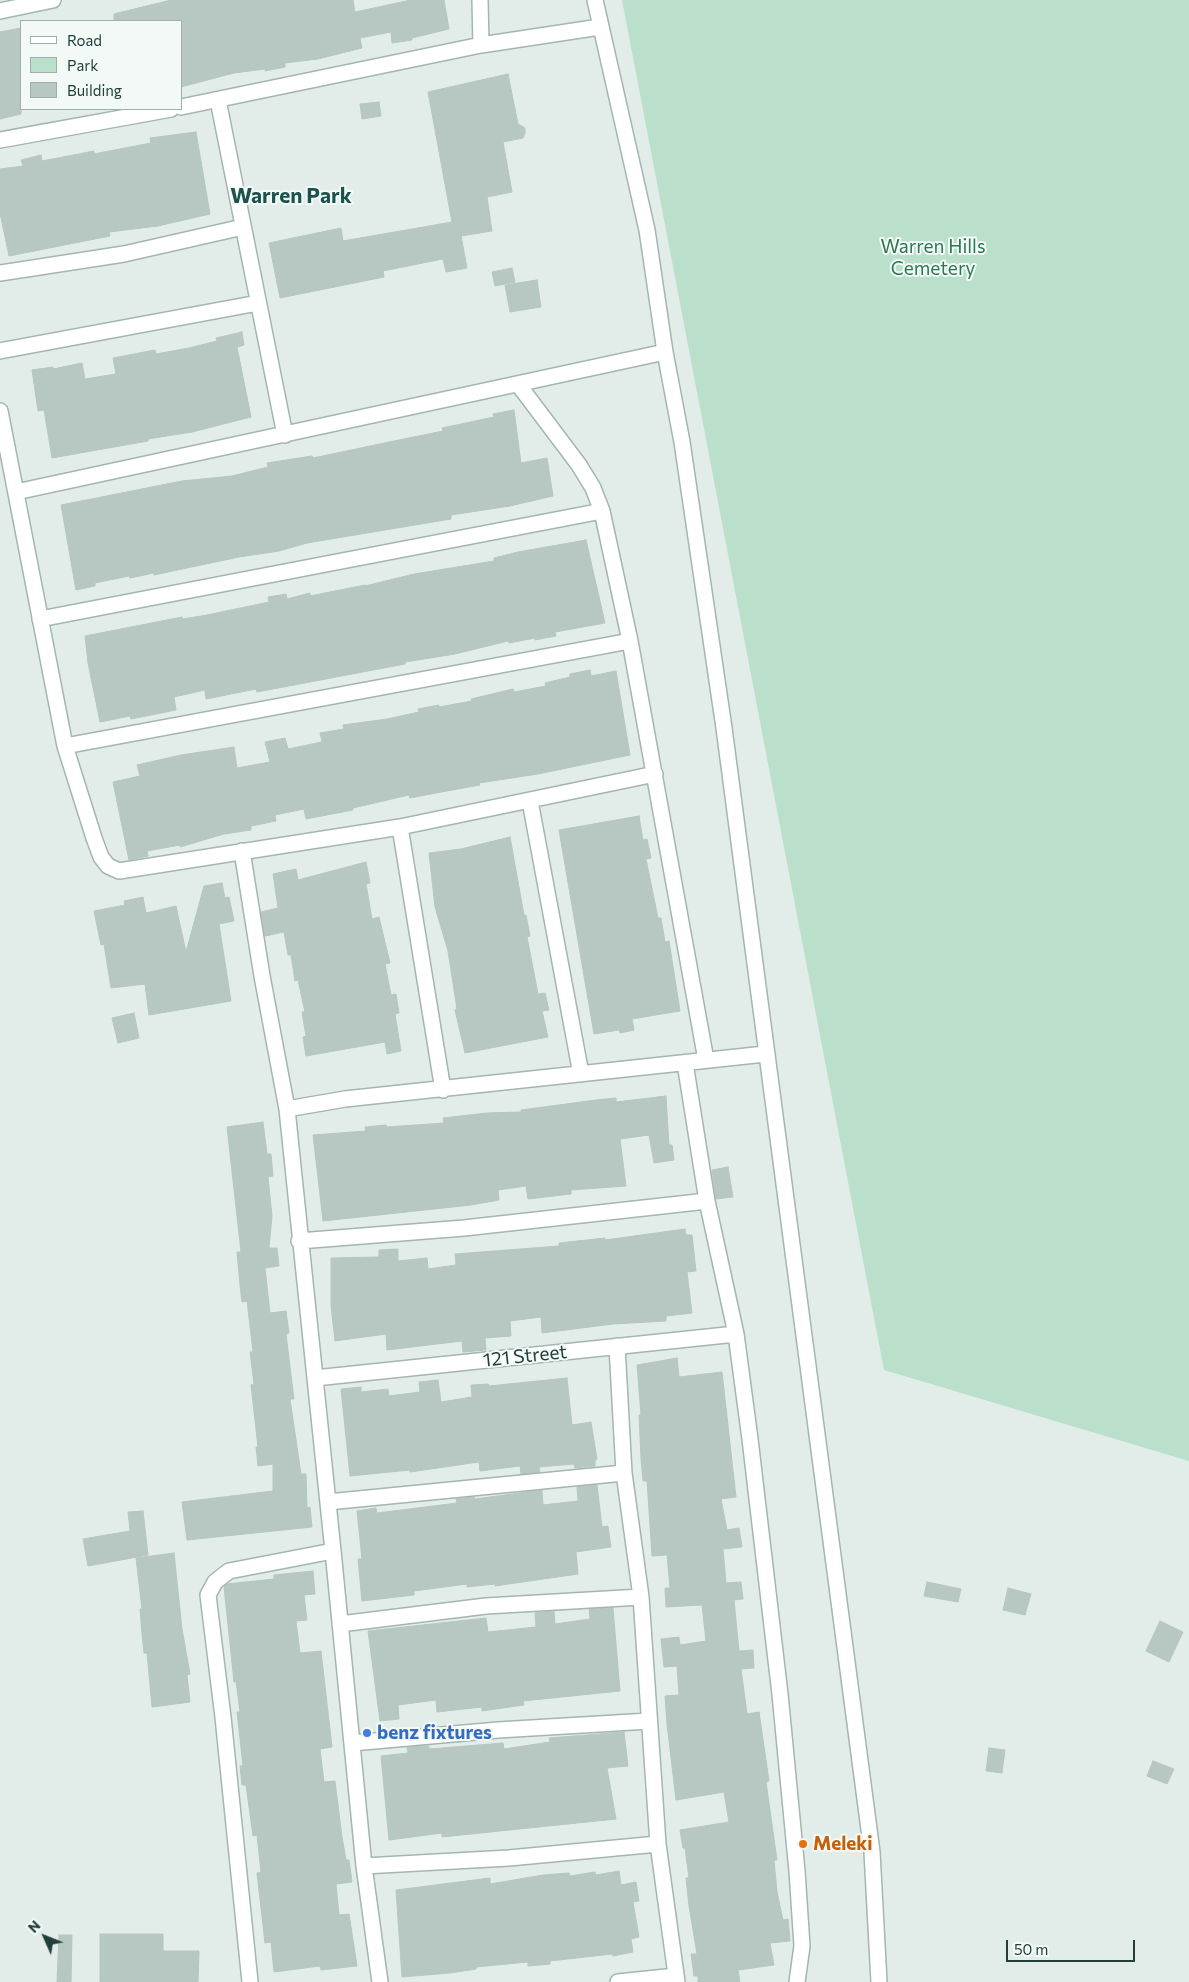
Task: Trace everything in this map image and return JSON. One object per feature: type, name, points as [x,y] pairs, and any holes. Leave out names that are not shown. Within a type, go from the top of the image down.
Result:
[{"type":"street","points":[[0,11],[54,0]]},
{"type":"street","points":[[480,0],[481,45]]},
{"type":"street","points":[[595,0],[647,230],[665,352],[682,442],[724,728],[766,1054],[830,1517],[846,1663],[872,1852],[879,1982]]},
{"type":"street","points":[[182,107],[481,45],[600,27]]},
{"type":"street","points":[[218,100],[285,435]]},
{"type":"street","points":[[0,140],[165,110]]},
{"type":"street","points":[[0,272],[124,254],[243,227]]},
{"type":"street","points":[[0,351],[258,303]]},
{"type":"street","points":[[16,492],[665,352]]},
{"type":"street","points":[[518,384],[579,465],[602,511],[630,641],[706,1060]]},
{"type":"street","points":[[0,411],[65,746],[94,838],[101,857],[108,866],[119,871],[400,827],[655,774]]},
{"type":"street","points":[[40,618],[602,511]]},
{"type":"street","points":[[65,746],[630,641]]},
{"type":"street","points":[[530,801],[581,1074]]},
{"type":"street","points":[[400,827],[443,1090]]},
{"type":"street","points":[[242,851],[262,976],[287,1108],[299,1241],[328,1502],[364,1866],[380,1982]]},
{"type":"street","points":[[287,1108],[345,1099],[766,1054]]},
{"type":"street","points":[[685,1063],[707,1201],[736,1334],[780,1694],[797,1871],[802,1946],[796,1982]]},
{"type":"street","points":[[299,1241],[464,1228],[707,1201]]},
{"type":"street","name":"121 Street","points":[[315,1378],[736,1334]]},
{"type":"street","points":[[617,1346],[624,1473],[641,1597],[658,1844],[676,1979],[618,1982]]},
{"type":"street","points":[[328,1502],[624,1473]]},
{"type":"street","points":[[250,1982],[224,1726],[208,1595],[215,1582],[229,1571],[333,1551]]},
{"type":"street","points":[[340,1624],[486,1606],[641,1597]]},
{"type":"street","points":[[352,1743],[498,1730],[649,1721]]},
{"type":"street","points":[[364,1866],[509,1858],[658,1844]]},
{"type":"green space","name":"Warren Hills Cemetery","points":[[622,0],[1189,0],[1189,1461],[884,1370]]},
{"type":"building","points":[[171,0],[353,0],[355,12],[411,0],[444,0],[449,29],[412,38],[412,40],[392,43],[391,32],[360,38],[362,48],[318,59],[285,63],[285,67],[265,71],[265,69],[234,73],[182,87],[182,20],[114,20],[114,14]]},
{"type":"building","points":[[20,28],[21,114],[0,119],[0,32]]},
{"type":"building","points":[[508,74],[518,124],[525,128],[525,133],[523,138],[503,142],[512,192],[487,197],[492,231],[461,236],[467,268],[446,272],[443,259],[383,271],[384,277],[280,298],[269,243],[341,228],[343,241],[452,222],[428,92]]},
{"type":"building","points":[[379,102],[381,116],[362,119],[360,104]]},
{"type":"building","points":[[196,132],[210,214],[158,226],[109,232],[110,236],[9,256],[0,213],[0,169],[23,166],[21,160],[41,155],[42,161],[94,151],[94,154],[151,143],[150,138]]},
{"type":"building","points":[[512,268],[515,282],[495,286],[492,272]]},
{"type":"building","points":[[537,280],[541,307],[510,312],[505,285]]},
{"type":"building","points":[[242,332],[244,345],[237,347],[251,417],[192,432],[52,458],[44,410],[38,411],[32,370],[53,367],[53,369],[82,363],[85,379],[116,374],[113,358],[155,350],[156,354],[189,348],[217,341],[216,338]]},
{"type":"building","points":[[514,410],[521,463],[547,458],[553,496],[510,506],[451,515],[451,519],[307,543],[279,551],[239,557],[154,575],[154,573],[130,578],[129,576],[95,583],[95,586],[76,590],[61,505],[182,481],[232,476],[268,467],[267,463],[312,456],[313,458],[443,431],[442,428],[494,417],[493,414]]},
{"type":"building","points":[[586,540],[605,623],[555,632],[556,636],[509,643],[508,641],[455,654],[405,662],[405,664],[257,692],[256,689],[206,699],[205,690],[174,697],[176,710],[131,719],[130,716],[100,722],[88,663],[85,636],[182,617],[183,619],[207,615],[269,602],[268,597],[286,594],[287,599],[310,593],[310,596],[365,586],[414,574],[494,561],[494,558],[518,552]]},
{"type":"building","points":[[590,670],[591,676],[616,671],[630,755],[410,798],[409,795],[353,808],[353,810],[306,819],[304,809],[275,815],[276,821],[251,826],[251,830],[224,834],[180,847],[180,845],[147,851],[148,856],[129,860],[113,782],[140,776],[137,765],[181,755],[234,747],[237,768],[270,762],[265,742],[285,738],[288,749],[322,742],[320,733],[344,729],[343,725],[387,719],[419,712],[418,709],[472,701],[471,699],[513,689],[514,692],[546,686],[545,683],[570,677],[570,674]]},
{"type":"building","points":[[639,816],[643,840],[647,839],[651,858],[646,859],[658,918],[661,918],[665,942],[669,941],[680,1011],[632,1019],[634,1030],[620,1033],[619,1030],[594,1034],[559,830]]},
{"type":"building","points":[[510,837],[524,915],[526,915],[530,936],[527,937],[538,994],[545,993],[549,1010],[542,1011],[548,1037],[465,1053],[455,1010],[457,1009],[448,951],[435,907],[429,853],[461,849]]},
{"type":"building","points":[[366,862],[370,883],[366,884],[372,919],[379,917],[390,963],[385,964],[391,995],[396,994],[399,1013],[395,1014],[401,1051],[387,1054],[385,1042],[306,1056],[303,1037],[306,1036],[302,1012],[305,1012],[298,980],[295,981],[291,955],[288,955],[284,932],[265,936],[261,912],[278,908],[273,874],[296,869],[298,880]]},
{"type":"building","points":[[222,883],[225,898],[229,897],[234,921],[219,924],[231,1001],[149,1015],[145,984],[111,988],[104,944],[101,945],[94,911],[125,905],[124,901],[143,897],[146,913],[176,906],[186,952],[204,886]]},
{"type":"building","points":[[134,1013],[139,1038],[118,1043],[112,1018]]},
{"type":"building","points":[[666,1096],[669,1145],[672,1145],[674,1160],[654,1163],[649,1135],[620,1139],[626,1186],[571,1190],[571,1194],[528,1199],[526,1186],[498,1190],[499,1200],[471,1205],[323,1221],[313,1135],[366,1131],[365,1127],[386,1125],[387,1127],[444,1123],[443,1118],[487,1113],[521,1112],[521,1110],[596,1100],[616,1098],[616,1102]]},
{"type":"building","points":[[263,1122],[267,1154],[271,1154],[273,1176],[268,1177],[272,1216],[269,1248],[277,1248],[279,1266],[265,1268],[270,1313],[286,1311],[289,1333],[286,1334],[294,1399],[290,1399],[301,1474],[306,1474],[307,1508],[310,1507],[312,1527],[187,1540],[182,1502],[273,1491],[273,1464],[258,1466],[256,1447],[258,1447],[251,1385],[254,1384],[250,1352],[253,1352],[247,1301],[242,1302],[240,1285],[237,1252],[241,1252],[227,1127]]},
{"type":"building","points":[[728,1167],[733,1197],[716,1199],[712,1170]]},
{"type":"building","points":[[685,1229],[686,1235],[692,1235],[696,1271],[687,1272],[692,1313],[666,1316],[666,1321],[613,1324],[542,1333],[541,1317],[510,1321],[511,1336],[485,1338],[486,1350],[463,1352],[462,1341],[387,1350],[386,1334],[335,1341],[331,1306],[331,1258],[379,1257],[379,1250],[398,1249],[398,1261],[427,1258],[428,1269],[456,1265],[455,1254],[559,1246],[559,1243],[605,1238],[605,1240]]},
{"type":"building","points":[[677,1358],[679,1377],[722,1372],[736,1497],[721,1499],[727,1530],[739,1528],[742,1547],[723,1549],[726,1583],[741,1582],[743,1599],[734,1600],[739,1651],[753,1650],[754,1668],[741,1669],[747,1714],[759,1712],[769,1781],[766,1782],[777,1860],[774,1860],[777,1892],[783,1920],[788,1919],[790,1941],[770,1943],[774,1965],[738,1970],[740,1982],[698,1982],[698,1976],[694,1976],[691,1954],[697,1954],[689,1906],[686,1878],[689,1878],[685,1848],[683,1848],[680,1830],[729,1822],[724,1792],[676,1800],[667,1724],[665,1696],[679,1695],[677,1666],[664,1667],[661,1639],[679,1637],[680,1645],[706,1641],[702,1605],[666,1607],[665,1588],[670,1588],[667,1555],[652,1556],[647,1481],[643,1481],[641,1459],[639,1415],[641,1415],[637,1365]]},
{"type":"building","points":[[567,1378],[572,1425],[591,1422],[597,1459],[595,1460],[595,1466],[575,1468],[574,1464],[539,1467],[540,1472],[521,1474],[520,1466],[480,1471],[479,1462],[410,1472],[410,1470],[350,1476],[341,1389],[361,1387],[361,1392],[388,1389],[389,1396],[420,1392],[419,1382],[438,1380],[441,1402],[472,1397],[471,1385],[488,1384],[489,1386]]},
{"type":"building","points":[[597,1485],[602,1527],[608,1526],[611,1547],[576,1552],[578,1574],[495,1586],[495,1584],[467,1587],[467,1584],[414,1591],[414,1595],[362,1601],[358,1559],[362,1559],[357,1511],[376,1508],[377,1513],[457,1503],[456,1499],[474,1497],[475,1499],[542,1490],[543,1505],[578,1501],[577,1487]]},
{"type":"building","points":[[143,1511],[148,1555],[88,1566],[83,1539],[130,1531],[128,1512]]},
{"type":"building","points":[[174,1553],[182,1629],[190,1674],[187,1675],[190,1702],[152,1707],[147,1653],[144,1653],[140,1609],[142,1609],[136,1558]]},
{"type":"building","points":[[313,1571],[315,1594],[304,1595],[307,1620],[296,1621],[300,1653],[321,1651],[332,1747],[320,1749],[324,1782],[335,1781],[346,1860],[349,1860],[352,1882],[336,1884],[339,1915],[349,1914],[357,1966],[321,1970],[320,1966],[274,1972],[271,1942],[265,1943],[257,1873],[261,1872],[257,1835],[253,1836],[246,1785],[242,1785],[240,1766],[243,1766],[237,1712],[240,1712],[236,1681],[234,1682],[224,1587],[227,1584],[274,1579],[274,1575]]},
{"type":"building","points":[[927,1582],[961,1589],[958,1602],[924,1596]]},
{"type":"building","points":[[1008,1588],[1031,1594],[1025,1615],[1003,1610]]},
{"type":"building","points":[[613,1608],[620,1691],[523,1701],[524,1705],[482,1711],[482,1707],[437,1712],[436,1700],[398,1705],[399,1719],[380,1721],[368,1631],[486,1618],[488,1632],[536,1627],[535,1613],[554,1611],[555,1624],[590,1619],[589,1609]]},
{"type":"building","points":[[1160,1621],[1183,1632],[1169,1662],[1146,1651]]},
{"type":"building","points":[[624,1732],[628,1766],[607,1768],[616,1819],[442,1837],[442,1833],[389,1840],[381,1756],[408,1753],[407,1747],[429,1746],[429,1749],[503,1743],[504,1749],[550,1742],[549,1738]]},
{"type":"building","points":[[989,1748],[1005,1750],[1002,1773],[986,1771]]},
{"type":"building","points":[[1153,1761],[1174,1769],[1167,1784],[1147,1776]]},
{"type":"building","points":[[619,1871],[621,1885],[636,1882],[639,1901],[633,1902],[639,1937],[631,1939],[633,1952],[613,1956],[612,1954],[550,1961],[550,1964],[528,1966],[528,1962],[476,1967],[476,1969],[450,1973],[402,1977],[396,1890],[490,1878],[490,1884],[543,1875],[569,1873],[570,1876],[595,1872],[596,1875]]},
{"type":"building","points":[[100,1934],[163,1934],[163,1951],[199,1951],[198,1982],[100,1982]]},
{"type":"building","points":[[59,1935],[72,1935],[71,1982],[57,1982]]},
{"type":"place","name":"benz fixtures","points":[[367,1733]]},
{"type":"place","name":"Meleki","points":[[803,1844]]},
{"type":"district","name":"Warren Park","points":[[291,196]]}]
